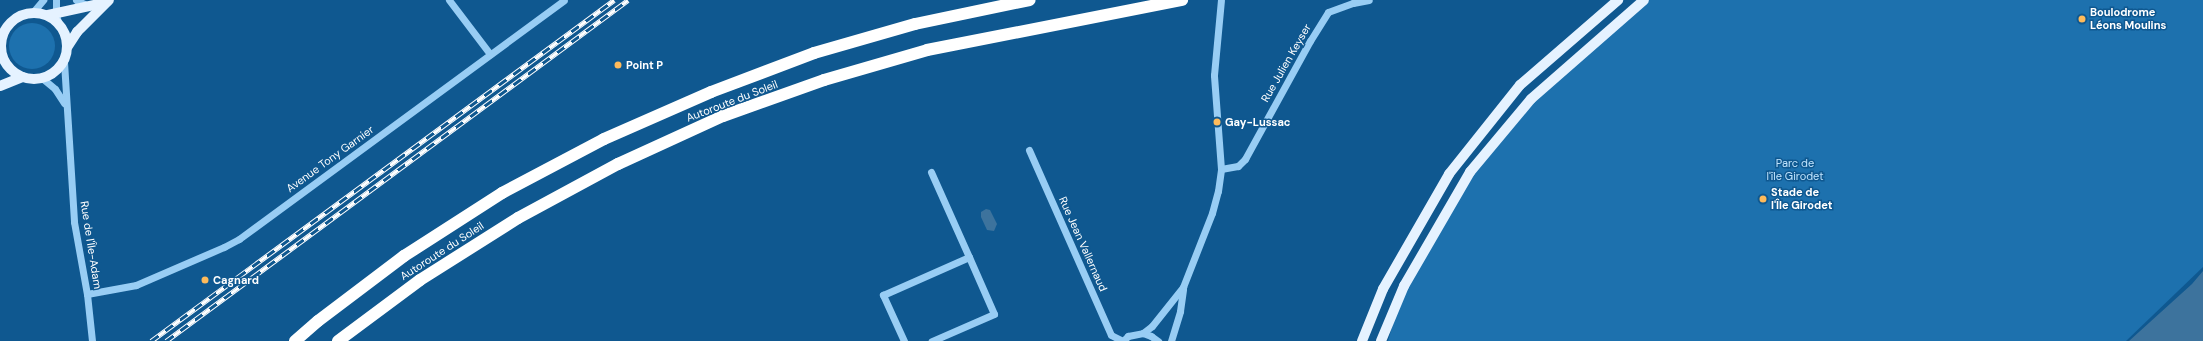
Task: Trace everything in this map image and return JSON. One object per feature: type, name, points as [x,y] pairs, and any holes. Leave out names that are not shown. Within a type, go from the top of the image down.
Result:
[{"type":"highway","name":"Autoroute du Soleil","points":[[295,341],[318,321],[404,256],[502,193],[604,139],[710,92],[814,54],[915,24],[1030,0]]},
{"type":"highway","name":"Autoroute du Soleil","points":[[338,341],[420,280],[518,218],[618,164],[723,116],[824,80],[927,50],[1182,0]]},
{"type":"main road","points":[[1362,341],[1383,289],[1449,174],[1520,85],[1618,0]]},
{"type":"main road","points":[[1381,341],[1404,286],[1470,172],[1531,99],[1644,0]]},
{"type":"main road","points":[[4,60],[15,73],[22,77],[32,79],[42,78],[54,73],[64,62],[68,46],[77,32],[106,2]]},
{"type":"main road","points":[[0,71],[4,60],[1,43],[6,27],[19,16],[33,12],[54,17],[106,2]]},
{"type":"main road","points":[[54,17],[66,37],[68,46]]},
{"type":"main road","points":[[0,86],[22,77]]},
{"type":"street","points":[[33,12],[43,0]]},
{"type":"street","points":[[54,17],[56,0]]},
{"type":"street","points":[[76,0],[91,7]]},
{"type":"street","points":[[449,0],[490,54]]},
{"type":"street","name":"Avenue Tony Garnier","points":[[87,294],[136,285],[239,239],[564,0]]},
{"type":"street","points":[[1171,341],[1180,312],[1183,287],[1212,213],[1221,169],[1214,75],[1217,35],[1222,0]]},
{"type":"street","name":"Rue Julien Keyser","points":[[1221,169],[1238,166],[1245,159],[1310,41],[1328,12],[1353,3],[1369,0]]},
{"type":"street","name":"Rue de l'Île-Adam","points":[[64,62],[65,105],[74,222],[87,294],[92,341]]},
{"type":"street","name":"Rue de l'Île-Adam","points":[[42,78],[56,89],[65,105]]},
{"type":"street","name":"Rue Jean Vallernaud","points":[[1029,150],[1111,335],[1122,341]]},
{"type":"street","points":[[931,172],[994,314],[932,341]]},
{"type":"street","points":[[904,341],[883,295],[969,257]]},
{"type":"street","points":[[1142,334],[1152,326],[1183,287]]},
{"type":"street","points":[[1122,341],[1135,334],[1151,336],[1158,341]]},
{"type":"green space","name":"Parc de l'île Girodet","points":[[1644,0],[2203,0],[2203,267],[2126,341],[1388,341],[1404,286],[1470,172],[1531,99]]},
{"type":"green space","points":[[37,23],[41,24],[51,33],[54,37],[54,55],[45,65],[37,69],[27,69],[19,65],[10,55],[9,41],[13,33],[23,24]]},
{"type":"shaded area","points":[[986,209],[990,210],[997,224],[994,231],[987,230],[981,217],[981,212]]},
{"type":"shaded area","points":[[2203,271],[2203,341],[2129,341],[2192,284]]},
{"type":"railway","points":[[151,341],[614,0]]},
{"type":"railway","points":[[166,341],[628,0]]},
{"type":"place","name":"Boulodrome Léons Moulins","points":[[2082,19]]},
{"type":"place","name":"Point P","points":[[618,65]]},
{"type":"place","name":"Gay-Lussac","points":[[1217,122]]},
{"type":"place","name":"Stade de l'Île Girodet","points":[[1763,199]]},
{"type":"place","name":"Cagnard","points":[[205,280]]}]
